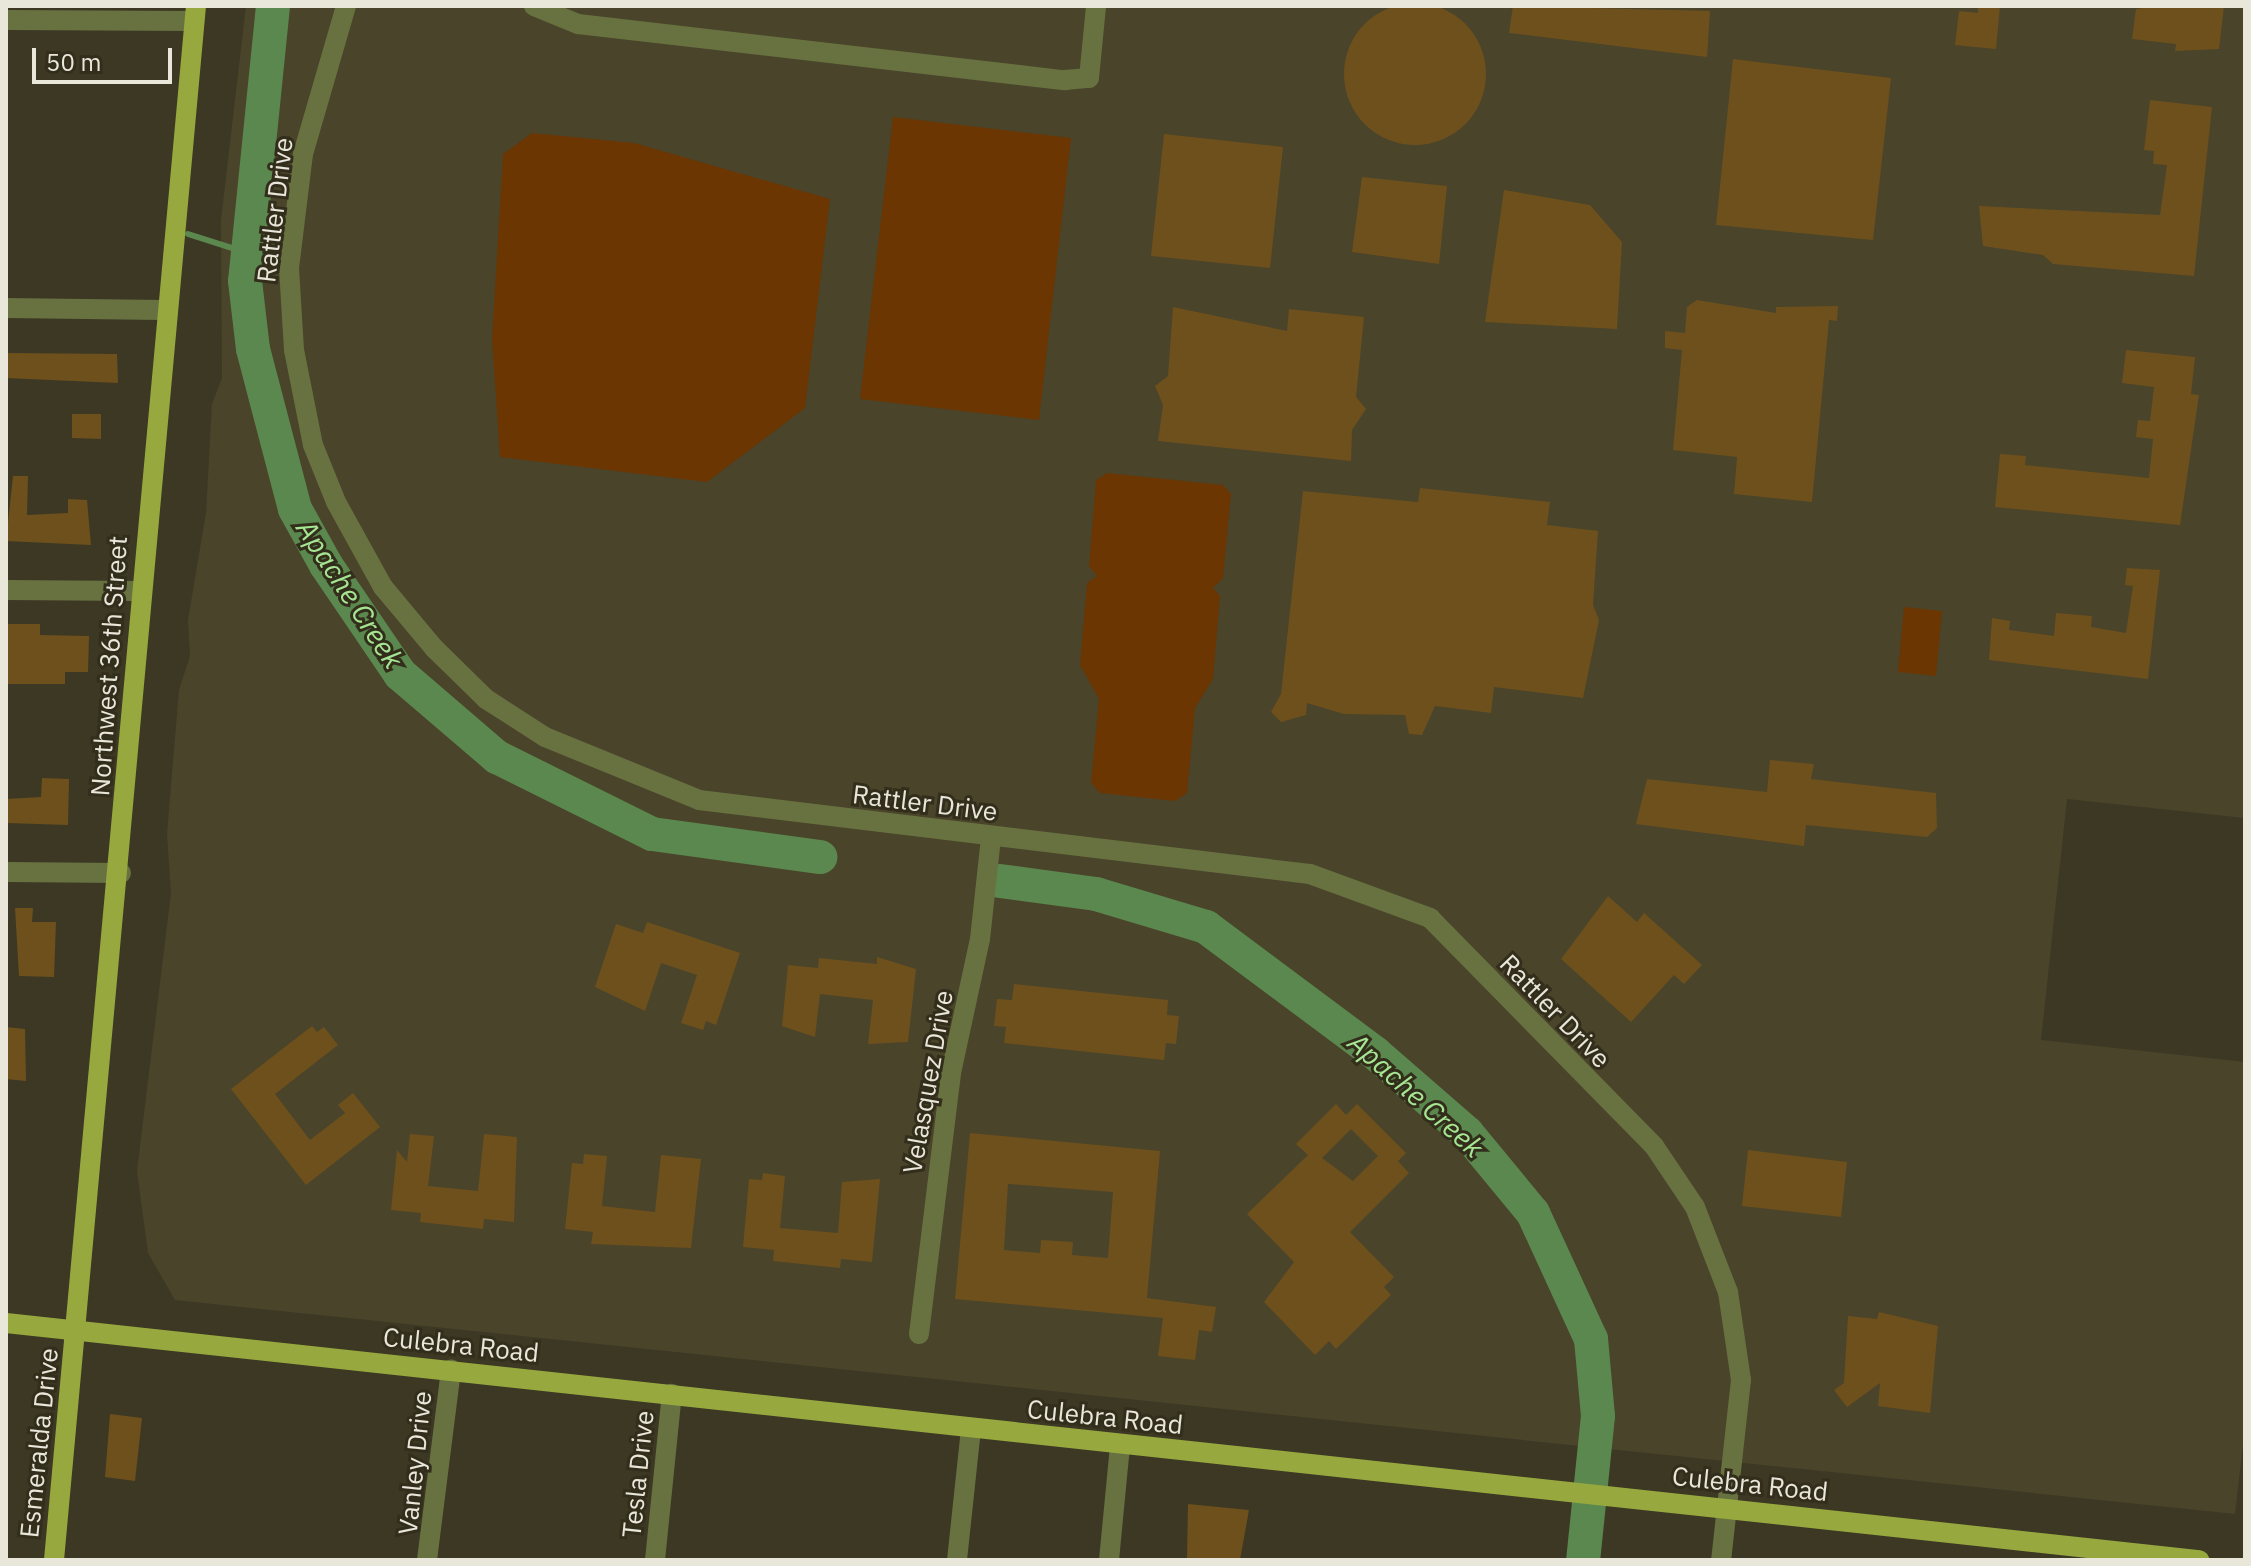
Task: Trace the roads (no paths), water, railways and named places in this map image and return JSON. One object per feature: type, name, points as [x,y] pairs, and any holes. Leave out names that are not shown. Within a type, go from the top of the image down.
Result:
[{"type":"main road","name":"Northwest 36th Street","points":[[76,1331],[121,873],[139,591],[163,310],[195,13]]},
{"type":"main road","name":"Culebra Road","points":[[6,1323],[2199,1560]]},
{"type":"main road","name":"Esmeralda Drive","points":[[54,1560],[76,1331]]},
{"type":"street","name":"Rattler Drive","points":[[346,6],[303,154],[291,295],[313,445],[383,587],[486,699],[611,770],[699,800],[991,838],[1310,874],[1430,918],[1654,1146],[1695,1207],[1728,1292],[1741,1380],[1721,1560]]},
{"type":"street","points":[[534,6],[578,24],[1089,78],[1097,53],[1096,6]]},
{"type":"street","points":[[6,20],[195,13]]},
{"type":"street","points":[[6,308],[163,310]]},
{"type":"street","points":[[6,590],[139,591]]},
{"type":"street","name":"Velasquez Drive","points":[[919,1334],[951,1073],[980,939],[991,838]]},
{"type":"street","points":[[6,872],[121,873]]},
{"type":"street","name":"Vanley Drive","points":[[427,1560],[451,1370]]},
{"type":"street","name":"Tesla Drive","points":[[655,1560],[672,1394]]},
{"type":"street","points":[[957,1560],[971,1428]]},
{"type":"street","points":[[1109,1560],[1120,1445]]},
{"type":"waterway","name":"Apache Creek","points":[[273,6],[245,281],[253,349],[295,509],[326,565],[400,674],[497,757],[652,834],[820,857]]},
{"type":"waterway","points":[[188,234],[248,253]]},
{"type":"waterway","name":"Apache Creek","points":[[1000,881],[1096,894],[1206,927],[1375,1053],[1467,1133],[1533,1213],[1591,1339],[1598,1416],[1583,1560]]}]
